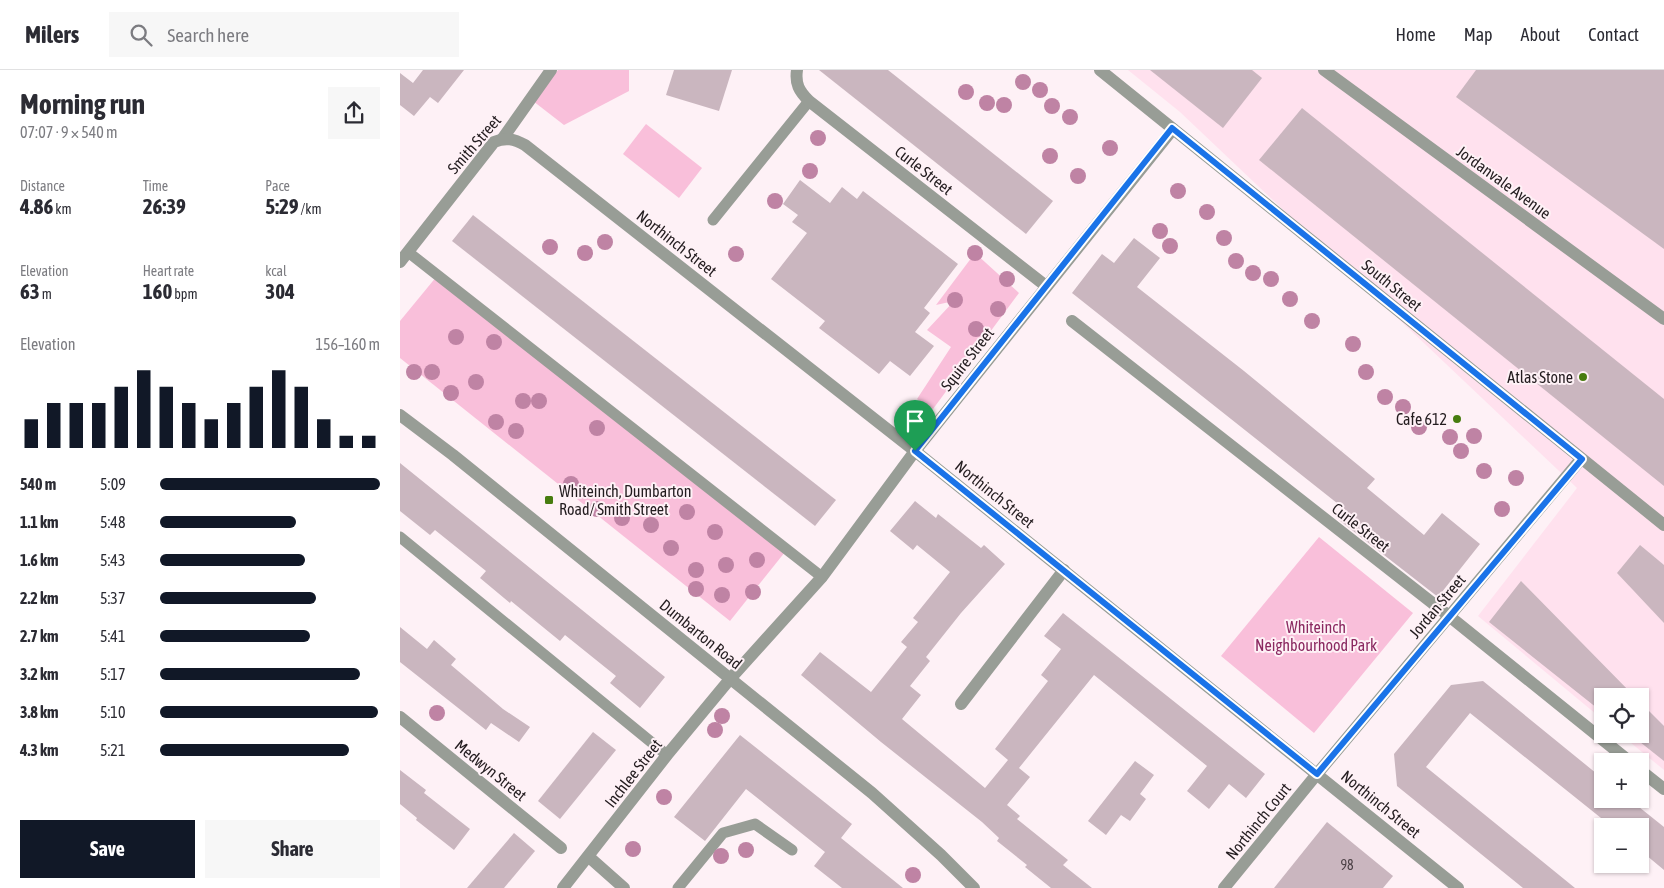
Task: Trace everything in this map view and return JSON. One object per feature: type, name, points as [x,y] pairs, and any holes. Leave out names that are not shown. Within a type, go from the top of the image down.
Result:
[{"type":"street","name":"Smith Street","points":[[400,262],[486,150],[494,142],[504,138],[551,70]]},
{"type":"street","name":"Curle Street","points":[[797,70],[798,88],[809,101],[1046,286]]},
{"type":"street","name":"South Street","points":[[1100,70],[1664,526]]},
{"type":"street","name":"Jordanvale Avenue","points":[[1324,70],[1664,319]]},
{"type":"street","name":"Squire Street","points":[[730,679],[822,577],[915,451],[1172,128]]},
{"type":"street","name":"Northinch Street","points":[[504,138],[515,140],[525,146],[915,451],[1458,888]]},
{"type":"street","name":"Curle Street","points":[[1072,321],[1449,616],[1619,753]]},
{"type":"street","name":"Dumbarton Road","points":[[400,415],[453,455],[872,793],[941,855],[974,888]]},
{"type":"street","name":"Jordan Street","points":[[1317,774],[1582,459]]},
{"type":"street","points":[[961,704],[1064,570]]},
{"type":"street","name":"Inchlee Street","points":[[563,888],[667,755],[730,679]]},
{"type":"street","name":"Medwyn Street","points":[[400,717],[562,848]]},
{"type":"street","name":"Northinch Court","points":[[1224,888],[1317,774]]},
{"type":"street","points":[[1649,777],[1664,789]]},
{"type":"street","points":[[589,857],[624,888]]},
{"type":"lane","points":[[713,220],[809,101]]},
{"type":"lane","points":[[408,252],[822,577]]},
{"type":"lane","points":[[400,537],[667,755]]},
{"type":"lane","points":[[678,888],[723,833],[755,824],[792,850]]},
{"type":"shaded area","points":[[1128,70],[1664,70],[1664,770],[1649,758],[1649,753],[1643,753],[1631,743],[1649,743],[1649,688],[1594,688],[1594,712],[1478,616],[1577,488],[1180,112]]},
{"type":"green space","points":[[558,70],[629,70],[629,91],[564,125],[533,101]]},
{"type":"green space","points":[[646,124],[702,168],[679,198],[623,154]]},
{"type":"green space","points":[[975,253],[1019,293],[933,409],[917,399],[951,347],[927,330],[954,301],[936,305]]},
{"type":"green space","points":[[437,276],[785,552],[730,621],[400,358],[400,321]]},
{"type":"green space","name":"Whiteinch Neighbourhood Park","points":[[1319,537],[1413,613],[1314,733],[1221,656]]},
{"type":"building","points":[[423,70],[464,70],[438,103],[430,97],[414,116],[400,105],[400,73],[413,83]]},
{"type":"building","points":[[674,70],[732,70],[719,111],[666,95]]},
{"type":"building","points":[[819,70],[888,70],[1053,201],[1026,234]]},
{"type":"building","points":[[1150,70],[1252,70],[1262,78],[1223,128]]},
{"type":"building","points":[[1476,70],[1664,70],[1664,249],[1456,97]]},
{"type":"building","points":[[1302,108],[1664,399],[1664,486],[1259,160]]},
{"type":"building","points":[[800,180],[830,203],[842,187],[857,199],[863,191],[958,264],[924,308],[930,313],[915,332],[934,346],[910,376],[890,361],[879,374],[819,328],[825,321],[771,279],[807,233],[792,222],[798,215],[783,204]]},
{"type":"building","points":[[473,215],[836,500],[815,526],[452,241]]},
{"type":"building","points":[[1134,238],[1160,258],[1137,287],[1244,371],[1375,479],[1367,488],[1424,535],[1442,513],[1480,544],[1438,597],[1339,520],[1347,511],[1072,293],[1102,254],[1114,263]]},
{"type":"building","points":[[400,463],[665,677],[640,708],[610,683],[616,676],[565,635],[560,641],[511,601],[510,603],[480,578],[486,571],[435,530],[430,535],[400,511]]},
{"type":"building","points":[[915,501],[936,518],[938,514],[981,548],[984,545],[1005,564],[961,613],[926,657],[930,661],[910,686],[921,695],[902,719],[985,788],[1008,760],[995,749],[1048,681],[1041,675],[1061,649],[1044,636],[1063,613],[1265,774],[1246,798],[1229,784],[1209,809],[1187,791],[1207,766],[1094,675],[1019,768],[1030,777],[1007,805],[1020,816],[1017,819],[1068,860],[1063,865],[1092,888],[1051,888],[1025,867],[1027,865],[997,841],[999,838],[982,822],[881,742],[801,675],[820,652],[871,692],[907,647],[901,642],[918,622],[913,618],[950,572],[917,545],[913,550],[890,531]]},
{"type":"building","points":[[1640,545],[1664,565],[1664,623],[1617,573]]},
{"type":"building","points":[[1521,581],[1626,688],[1594,688],[1594,706],[1489,622]]},
{"type":"building","points":[[400,627],[427,649],[434,640],[456,659],[451,665],[503,709],[530,727],[519,742],[491,723],[486,730],[400,662]]},
{"type":"building","points":[[1483,681],[1594,771],[1594,808],[1640,808],[1664,827],[1664,870],[1649,858],[1649,818],[1601,818],[1470,713],[1426,767],[1575,888],[1523,888],[1397,786],[1394,754],[1451,685]]},
{"type":"building","points":[[1649,711],[1664,726],[1664,761],[1641,743],[1649,743]]},
{"type":"building","points":[[593,732],[616,750],[560,819],[538,801]]},
{"type":"building","points":[[740,735],[852,824],[841,838],[903,888],[842,888],[814,866],[825,852],[746,789],[705,841],[674,817]]},
{"type":"building","points":[[1135,761],[1154,775],[1140,794],[1146,799],[1130,821],[1121,815],[1106,835],[1088,821]]},
{"type":"building","points":[[400,770],[426,790],[424,793],[470,829],[454,850],[416,820],[417,818],[400,804]]},
{"type":"building","points":[[1327,822],[1393,876],[1383,888],[1274,888]]},
{"type":"building","points":[[514,833],[535,851],[504,888],[467,888]]},
{"type":"place","name":"Atlas Stone","points":[[1583,377]]},
{"type":"place","name":"Cafe 612","points":[[1457,419]]},
{"type":"place","name":"Whiteinch, Dumbarton Road/ Smith Street","points":[[549,500]]},
{"type":"route","points":[[1172,128],[1582,459],[1317,774],[915,451],[1172,128]]}]
